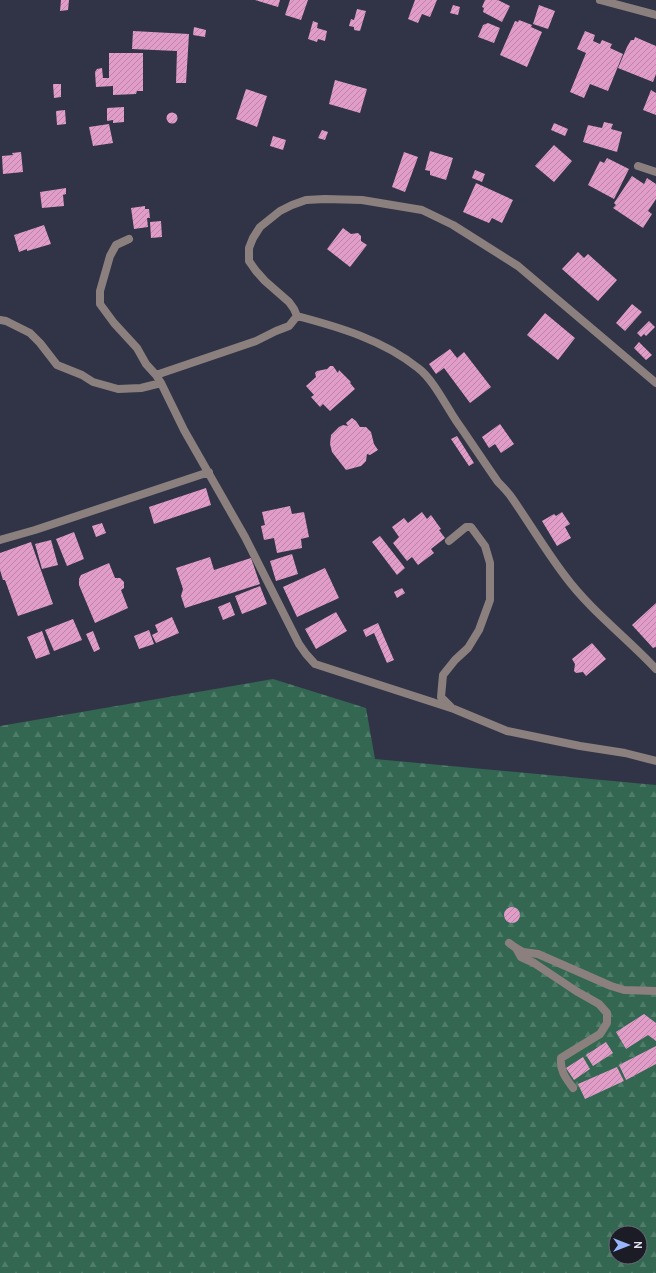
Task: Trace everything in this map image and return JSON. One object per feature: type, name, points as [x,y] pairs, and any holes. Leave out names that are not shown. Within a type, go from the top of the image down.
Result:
[{"type":"street","points":[[600,0],[656,15]]},
{"type":"street","points":[[638,166],[656,172]]},
{"type":"street","points":[[297,316],[289,302],[274,290],[256,271],[249,260],[249,248],[260,227],[280,211],[306,200],[362,200],[422,210],[453,225],[518,266],[656,383]]},
{"type":"street","points":[[129,239],[116,245],[110,256],[100,291],[100,304],[114,323],[137,348],[146,364],[161,383],[184,430],[245,537],[299,644],[315,664],[454,709],[507,731],[580,746],[625,752],[656,761]]},
{"type":"street","points":[[156,375],[256,341],[289,326],[297,316]]},
{"type":"street","points":[[297,316],[331,325],[392,349],[427,375],[455,420],[572,585],[611,626],[656,669]]},
{"type":"street","points":[[0,320],[6,321],[30,333],[57,365],[82,375],[93,382],[118,389],[141,388],[161,383]]},
{"type":"street","points":[[0,540],[35,530],[209,472]]},
{"type":"street","points":[[449,541],[466,527],[471,527],[486,546],[490,563],[490,600],[479,630],[468,648],[446,671],[442,679],[441,697],[454,709]]},
{"type":"street","points":[[573,1088],[564,1076],[560,1067],[561,1058],[600,1034],[607,1023],[607,1012],[599,1004],[576,991],[534,963],[521,957],[512,946],[523,952],[538,954],[611,986],[624,990],[656,991]]},
{"type":"green space","points":[[273,679],[366,708],[375,759],[656,785],[656,1273],[0,1273],[0,726]]},
{"type":"building","points":[[61,0],[69,0],[68,10],[60,11]]},
{"type":"building","points":[[255,0],[280,0],[278,7]]},
{"type":"building","points":[[290,0],[308,0],[301,20],[285,15]]},
{"type":"building","points":[[415,0],[437,0],[430,17],[422,14],[418,23],[408,19]]},
{"type":"building","points":[[485,0],[498,0],[510,6],[502,22],[483,12],[484,8],[482,7]]},
{"type":"building","points":[[453,5],[460,7],[458,15],[450,13]]},
{"type":"building","points":[[539,5],[555,11],[548,29],[533,24]]},
{"type":"building","points":[[357,9],[366,11],[360,31],[354,30],[354,27],[349,26],[351,19],[354,20]]},
{"type":"building","points":[[519,20],[532,25],[531,27],[542,32],[527,67],[500,55],[515,21],[518,22]]},
{"type":"building","points":[[313,21],[318,23],[317,28],[327,31],[325,41],[318,39],[317,42],[308,39]]},
{"type":"building","points":[[488,23],[500,28],[494,43],[478,37],[483,25]]},
{"type":"building","points":[[194,27],[206,30],[205,37],[193,35]]},
{"type":"building","points":[[133,31],[189,34],[186,83],[176,83],[177,51],[132,49]]},
{"type":"building","points":[[585,31],[595,35],[593,41],[600,44],[602,40],[612,44],[610,48],[623,54],[608,91],[590,84],[584,98],[570,92],[586,53],[577,49]]},
{"type":"building","points":[[635,37],[656,46],[656,74],[653,82],[618,68],[627,47],[631,40],[634,40]]},
{"type":"building","points":[[109,53],[143,53],[143,91],[137,91],[136,94],[113,95],[113,86],[96,87],[95,72],[97,69],[102,68],[103,78],[109,78]]},
{"type":"building","points":[[335,80],[367,89],[360,113],[329,104]]},
{"type":"building","points":[[53,84],[61,84],[61,97],[54,98]]},
{"type":"building","points":[[246,89],[267,96],[257,127],[236,119]]},
{"type":"building","points":[[651,90],[656,93],[656,115],[643,110]]},
{"type":"building","points":[[124,107],[124,122],[113,123],[113,120],[107,121],[107,108]]},
{"type":"building","points":[[65,110],[66,124],[57,125],[56,111]]},
{"type":"building","points":[[170,113],[174,113],[176,114],[176,122],[170,123],[167,120],[167,116]]},
{"type":"building","points":[[604,122],[613,124],[611,129],[622,132],[617,152],[583,142],[588,125],[602,128]]},
{"type":"building","points":[[554,123],[568,129],[565,136],[551,130]]},
{"type":"building","points":[[109,124],[113,143],[93,146],[89,127]]},
{"type":"building","points":[[322,130],[328,132],[325,140],[318,138]]},
{"type":"building","points":[[273,136],[286,140],[283,150],[270,146]]},
{"type":"building","points":[[554,145],[572,161],[554,182],[535,166]]},
{"type":"building","points":[[430,151],[453,158],[446,180],[430,175],[430,171],[425,170]]},
{"type":"building","points":[[21,152],[23,172],[3,174],[2,156],[13,155],[12,153]]},
{"type":"building","points":[[404,152],[418,157],[405,192],[392,187]]},
{"type":"building","points":[[607,158],[629,169],[614,199],[588,185],[600,161],[604,163]]},
{"type":"building","points":[[475,170],[485,174],[482,182],[472,178]]},
{"type":"building","points":[[632,176],[644,184],[647,178],[656,184],[656,199],[648,211],[652,214],[643,228],[613,208],[616,205],[614,203]]},
{"type":"building","points":[[476,183],[513,200],[502,223],[492,218],[489,223],[463,212]]},
{"type":"building","points":[[66,188],[66,194],[63,195],[64,206],[42,208],[40,192]]},
{"type":"building","points":[[145,206],[145,209],[149,209],[150,218],[147,218],[148,227],[134,229],[131,208]]},
{"type":"building","points":[[161,221],[162,237],[151,238],[150,222]]},
{"type":"building","points":[[44,225],[51,244],[19,252],[14,235]]},
{"type":"building","points":[[343,228],[351,234],[358,233],[361,236],[361,241],[367,245],[350,267],[327,249]]},
{"type":"building","points":[[578,252],[584,258],[588,254],[617,280],[598,301],[562,269]]},
{"type":"building","points":[[632,304],[642,312],[625,331],[616,323]]},
{"type":"building","points":[[545,313],[575,338],[558,360],[527,335]]},
{"type":"building","points":[[649,321],[655,327],[646,336],[644,334],[641,337],[637,333]]},
{"type":"building","points":[[639,342],[652,355],[646,360],[634,348]]},
{"type":"building","points":[[450,349],[457,358],[464,352],[491,387],[470,403],[444,368],[436,374],[429,364]]},
{"type":"building","points":[[330,366],[333,366],[338,373],[339,370],[351,382],[350,383],[355,389],[330,411],[323,404],[320,407],[311,397],[314,395],[306,386],[316,377],[315,373],[317,371],[327,369]]},
{"type":"building","points":[[352,418],[360,427],[366,427],[371,432],[374,444],[378,450],[370,455],[367,454],[366,461],[361,466],[346,470],[332,452],[330,444],[331,435],[339,427],[343,425],[348,426],[346,423]]},
{"type":"building","points":[[500,424],[514,444],[501,453],[495,444],[489,448],[482,437]]},
{"type":"building","points":[[457,436],[474,463],[469,466],[451,439]]},
{"type":"building","points":[[206,488],[211,505],[154,524],[149,507]]},
{"type":"building","points":[[290,506],[292,514],[304,512],[309,537],[301,539],[302,548],[277,553],[274,538],[264,540],[261,526],[265,525],[262,512]]},
{"type":"building","points":[[422,512],[427,519],[431,515],[441,529],[439,530],[445,538],[431,549],[434,553],[418,565],[412,557],[407,561],[393,543],[399,537],[392,527],[404,518],[408,523]]},
{"type":"building","points":[[562,512],[570,524],[565,527],[571,538],[557,546],[542,521],[554,514],[556,516]]},
{"type":"building","points":[[102,523],[106,533],[96,537],[92,526]]},
{"type":"building","points":[[74,532],[84,559],[67,566],[56,539]]},
{"type":"building","points":[[380,536],[405,568],[397,575],[372,542]]},
{"type":"building","points":[[51,540],[58,565],[42,569],[35,544]]},
{"type":"building","points":[[31,542],[53,604],[18,616],[0,570],[0,553]]},
{"type":"building","points":[[292,554],[298,574],[276,581],[270,561]]},
{"type":"building","points":[[210,557],[214,570],[251,558],[260,584],[185,608],[181,596],[183,589],[176,568]]},
{"type":"building","points":[[109,563],[115,578],[120,578],[124,582],[124,588],[121,590],[128,608],[95,623],[79,585],[79,579],[81,575]]},
{"type":"building","points":[[325,568],[339,598],[297,617],[283,587]]},
{"type":"building","points":[[260,586],[267,604],[242,614],[235,596]]},
{"type":"building","points":[[402,588],[405,593],[397,598],[394,592]]},
{"type":"building","points":[[230,602],[235,615],[223,620],[218,607]]},
{"type":"building","points":[[656,603],[656,647],[653,648],[632,625]]},
{"type":"building","points":[[336,612],[347,631],[316,649],[305,629]]},
{"type":"building","points":[[172,617],[179,633],[156,643],[152,635],[158,632],[155,625]]},
{"type":"building","points":[[73,619],[82,640],[54,651],[45,630]]},
{"type":"building","points":[[378,623],[394,660],[387,663],[374,633],[366,637],[363,630]]},
{"type":"building","points":[[149,630],[154,644],[139,649],[134,636]]},
{"type":"building","points":[[42,631],[50,654],[36,659],[27,637]]},
{"type":"building","points":[[93,631],[100,649],[94,652],[86,634]]},
{"type":"building","points":[[592,643],[606,659],[586,676],[583,672],[576,673],[574,671],[575,664],[572,659]]},
{"type":"building","points":[[512,907],[519,912],[520,915],[515,922],[512,923],[505,918],[504,915],[509,908]]},
{"type":"building","points":[[644,1014],[656,1023],[656,1041],[648,1035],[626,1049],[616,1032]]},
{"type":"building","points":[[606,1042],[613,1053],[593,1066],[586,1055]]},
{"type":"building","points":[[656,1046],[656,1064],[626,1080],[619,1065]]},
{"type":"building","points":[[583,1057],[590,1069],[574,1080],[566,1068]]},
{"type":"building","points":[[617,1067],[624,1081],[585,1099],[578,1084]]}]
